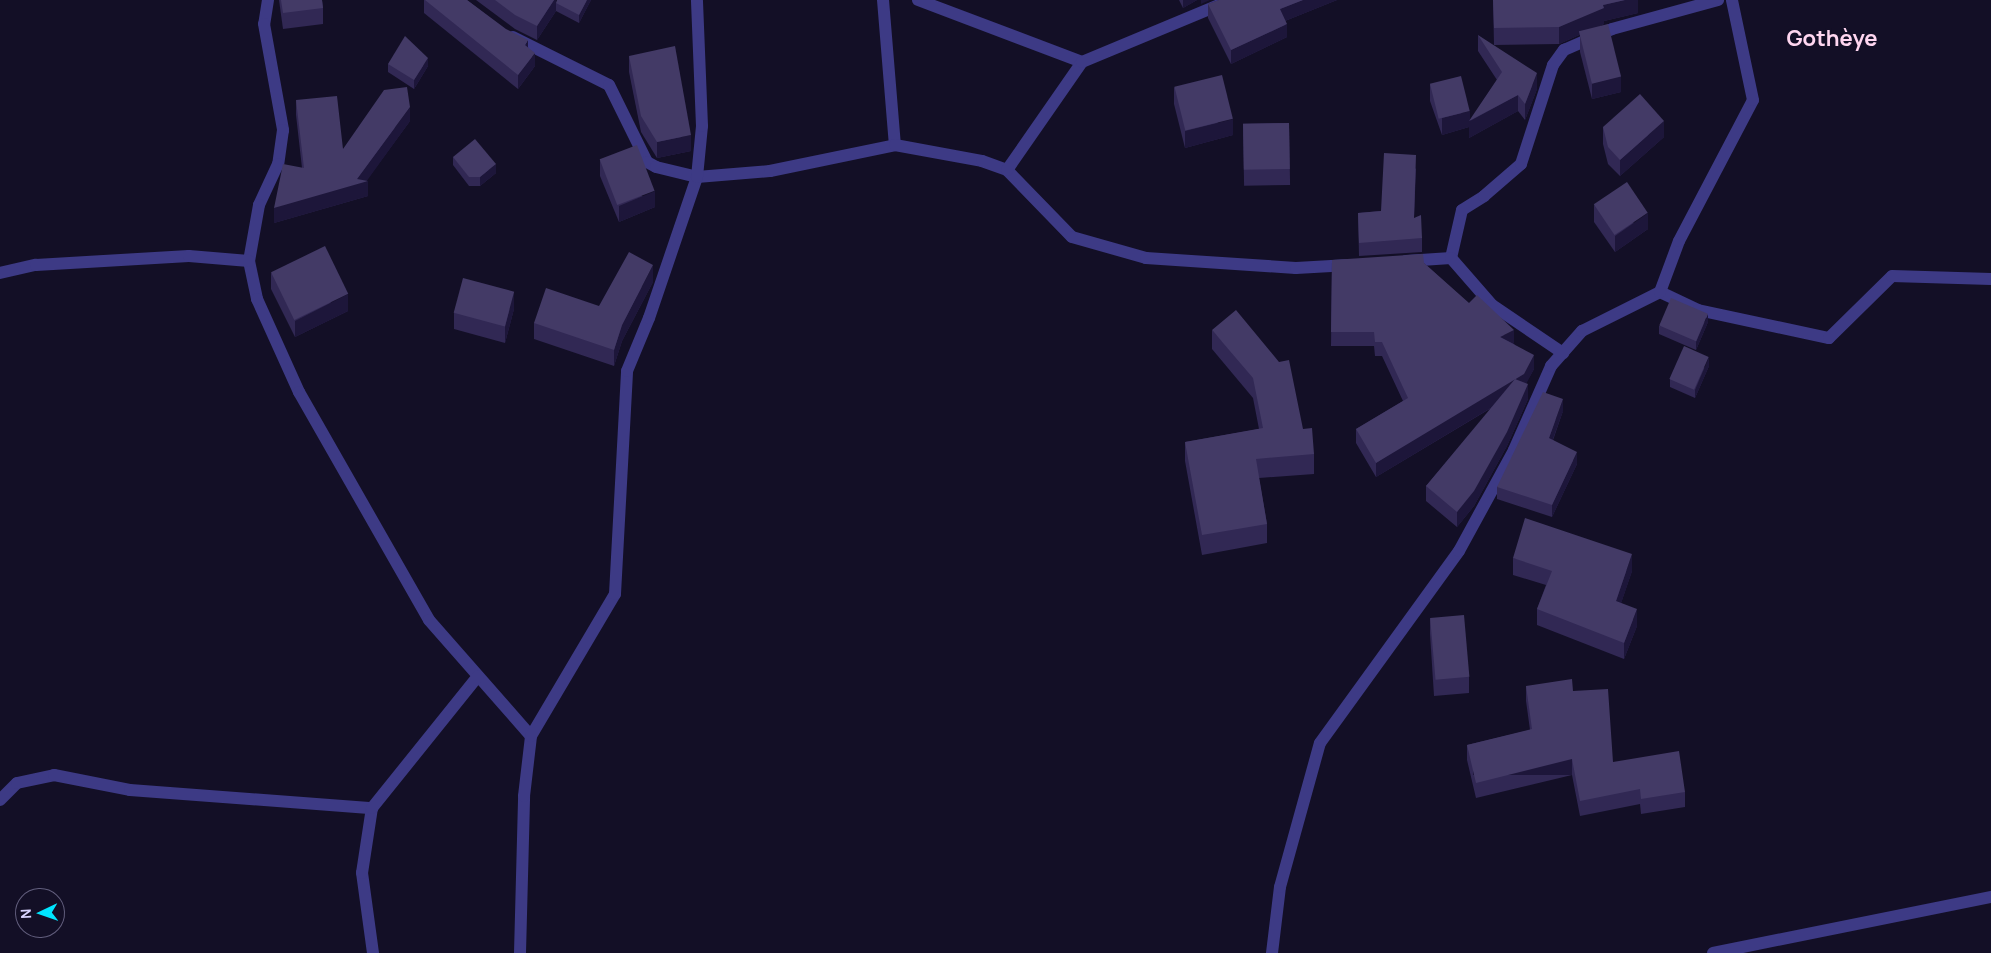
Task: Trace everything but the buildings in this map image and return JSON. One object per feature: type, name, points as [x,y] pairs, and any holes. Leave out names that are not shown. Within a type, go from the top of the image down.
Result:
[{"type":"street","points":[[268,0],[264,24],[283,130],[278,164],[259,206],[249,261],[257,299],[299,392],[429,620],[531,736]]},
{"type":"street","points":[[520,953],[524,796],[531,736],[615,594],[627,371],[649,318],[696,177],[702,126],[697,0]]},
{"type":"street","points":[[883,0],[895,145]]},
{"type":"street","points":[[918,0],[1082,62]]},
{"type":"street","points":[[1008,170],[1082,62],[1231,0]]},
{"type":"street","points":[[1452,258],[1462,210],[1484,196],[1521,164],[1553,65],[1564,50],[1612,29],[1718,0]]},
{"type":"street","points":[[1272,953],[1280,886],[1320,743],[1459,550],[1514,450],[1552,366],[1582,331],[1660,292],[1679,241],[1753,100],[1732,0]]},
{"type":"street","points":[[504,31],[608,85],[647,162],[696,177],[770,171],[895,145],[982,161],[1008,170],[1072,237],[1146,258],[1296,268],[1364,264]]},
{"type":"street","points":[[0,273],[36,265],[189,256],[249,261]]},
{"type":"street","points":[[1393,262],[1452,258]]},
{"type":"street","points":[[1452,258],[1492,305],[1563,353]]},
{"type":"street","points":[[1660,292],[1698,310],[1829,338],[1892,276],[1991,279]]},
{"type":"street","points":[[373,953],[362,873],[372,808],[478,676]]},
{"type":"street","points":[[0,800],[18,782],[54,775],[130,790],[372,808]]},
{"type":"street","points":[[1713,953],[1991,897]]},
{"type":"district","name":"Gothèye","points":[[1832,39]]}]
